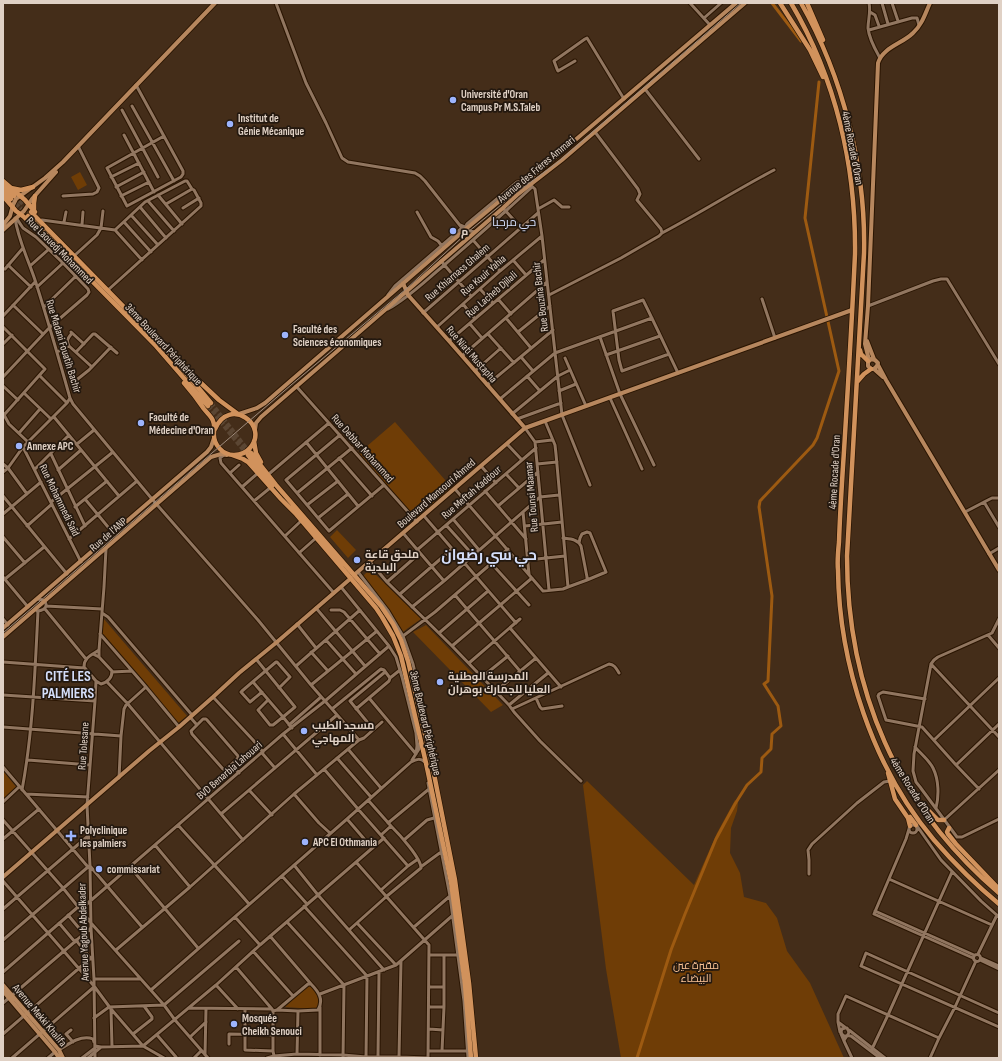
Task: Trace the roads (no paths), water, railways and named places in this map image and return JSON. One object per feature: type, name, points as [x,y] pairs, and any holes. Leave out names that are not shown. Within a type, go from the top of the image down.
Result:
[{"type":"highway","points":[[780,3],[816,60],[836,108]]},
{"type":"highway","name":"4ème Rocade d'Oran","points":[[791,3],[819,58],[836,108],[847,153],[852,191],[854,214],[852,310],[838,569],[839,596],[845,641],[856,692],[884,762],[899,790],[914,813],[934,840],[957,865],[984,892],[999,904]]},
{"type":"highway","name":"4ème Rocade d'Oran","points":[[801,3],[820,40],[838,87],[855,152],[859,172],[862,203],[864,241],[847,556],[850,612],[854,644],[860,672],[868,700],[888,749],[912,794],[928,818],[948,842],[972,868],[999,893]]},
{"type":"highway","points":[[807,3],[826,49],[838,87]]},
{"type":"highway","points":[[3,181],[28,205],[28,214],[108,290],[168,352],[219,400],[250,421],[255,431],[252,446],[241,454],[229,455],[219,448],[214,438],[215,429],[214,422],[211,417],[156,346]]},
{"type":"highway","points":[[3,185],[13,197],[3,191]]},
{"type":"highway","points":[[10,188],[23,190],[33,187]]},
{"type":"highway","name":"3ème Boulevard Périphérique","points":[[3,196],[12,207],[28,214],[82,275],[106,296],[156,346],[209,404],[168,352]]},
{"type":"highway","points":[[28,214],[34,203],[35,196]]},
{"type":"highway","points":[[16,218],[28,214],[42,220],[97,280]]},
{"type":"highway","points":[[859,343],[861,354],[870,360]]},
{"type":"highway","points":[[857,383],[864,374],[872,369]]},
{"type":"highway","points":[[215,429],[223,417],[238,414]]},
{"type":"highway","points":[[254,440],[256,453],[260,461],[305,515],[307,520]]},
{"type":"highway","name":"3ème Boulevard Périphérique","points":[[471,1058],[465,984],[454,915],[451,882],[404,664],[393,636],[379,612],[291,509],[249,454],[302,516],[356,573],[381,606],[393,624],[401,640],[408,661],[432,764],[455,880],[469,983],[476,1058]]},
{"type":"highway","name":"3ème Boulevard Périphérique","points":[[229,455],[248,462],[270,488],[291,509]]},
{"type":"highway","points":[[884,762],[895,799],[908,818],[910,828]]},
{"type":"highway","points":[[912,794],[938,820],[944,820]]},
{"type":"highway","points":[[914,813],[905,803],[901,803],[901,806],[916,826]]},
{"type":"highway","points":[[949,828],[947,832],[956,844],[999,889]]},
{"type":"main road","points":[[28,214],[25,209],[63,162],[215,3]]},
{"type":"main road","name":"Avenue des Frères Ammari","points":[[238,414],[257,408],[265,403],[385,299],[463,228],[526,181],[736,3]]},
{"type":"main road","name":"Avenue des Frères Ammari","points":[[255,431],[258,420],[296,386],[442,263],[475,232],[505,210],[517,195],[547,173],[745,3]]},
{"type":"main road","points":[[886,380],[868,366],[867,363],[870,360],[865,339],[868,306],[878,63],[886,50],[913,33],[924,18],[930,3]]},
{"type":"main road","points":[[3,225],[10,216],[15,201],[63,162]]},
{"type":"main road","points":[[3,230],[16,218]]},
{"type":"main road","name":"Rue Niati Mustapha","points":[[403,283],[407,293],[423,313],[525,428]]},
{"type":"main road","points":[[525,428],[852,310]]},
{"type":"main road","points":[[870,360],[877,362],[886,380],[999,570]]},
{"type":"main road","points":[[872,369],[876,368],[878,365]]},
{"type":"main road","name":"Boulevard Mansouri Ahmed","points":[[356,573],[525,428]]},
{"type":"main road","name":"Rue de l'ANP","points":[[3,637],[106,549],[207,452],[211,447],[214,438]]},
{"type":"main road","name":"Rue de l'ANP","points":[[3,628],[113,533],[212,457],[215,455],[229,455]]},
{"type":"main road","points":[[3,877],[350,579]]},
{"type":"main road","name":"Avenue Mekki Khalifa","points":[[3,985],[63,1058]]},
{"type":"main road","name":"Avenue Mekki Khalifa","points":[[3,991],[11,996]]},
{"type":"main road","name":"Avenue Mekki Khalifa","points":[[57,1051],[59,1058]]},
{"type":"street","points":[[276,3],[306,83],[342,158],[348,162],[415,173],[425,181],[463,228],[475,232]]},
{"type":"street","points":[[690,3],[710,25]]},
{"type":"street","points":[[704,18],[721,3]]},
{"type":"street","points":[[870,3],[869,30],[872,43],[880,58]]},
{"type":"street","points":[[882,3],[888,24]]},
{"type":"street","points":[[892,3],[898,21]]},
{"type":"street","points":[[870,12],[875,15],[879,26]]},
{"type":"street","points":[[869,30],[898,21],[912,18],[924,18]]},
{"type":"street","points":[[917,18],[919,25]]},
{"type":"street","points":[[575,61],[558,71],[554,61],[587,38],[624,99]]},
{"type":"street","points":[[136,86],[164,136],[183,174],[174,181],[127,206],[107,168],[164,136]]},
{"type":"street","points":[[645,89],[699,159]]},
{"type":"street","points":[[132,106],[174,181]]},
{"type":"street","points":[[122,110],[158,177]]},
{"type":"street","points":[[595,132],[638,189],[640,194],[637,200],[662,233]]},
{"type":"street","points":[[124,135],[154,192]]},
{"type":"street","points":[[63,196],[93,194],[97,192],[99,188],[78,146]]},
{"type":"street","points":[[112,177],[139,163]]},
{"type":"street","points":[[549,295],[620,258],[774,170]]},
{"type":"street","points":[[116,187],[144,172]]},
{"type":"street","points":[[108,290],[182,224],[201,206],[201,203],[194,190],[186,181],[148,201],[115,230]]},
{"type":"street","name":"Rue Bouzina Bachir","points":[[526,181],[535,190],[542,236],[562,415],[590,485]]},
{"type":"street","points":[[535,181],[535,190]]},
{"type":"street","points":[[121,196],[149,182]]},
{"type":"street","points":[[166,204],[192,189]]},
{"type":"street","points":[[158,196],[182,224]]},
{"type":"street","points":[[183,208],[199,198]]},
{"type":"street","name":"Rue Khiarnass Ghalem","points":[[423,313],[521,228],[538,211],[554,200],[562,207],[568,207]]},
{"type":"street","points":[[148,201],[174,231]]},
{"type":"street","points":[[140,208],[166,238]]},
{"type":"street","points":[[471,296],[442,263],[473,240],[505,210],[521,228]]},
{"type":"street","points":[[75,255],[97,235],[101,228],[104,211]]},
{"type":"street","points":[[64,222],[66,212]]},
{"type":"street","points":[[82,225],[83,212]]},
{"type":"street","points":[[417,212],[431,238],[438,241],[442,246]]},
{"type":"street","points":[[131,215],[158,245]]},
{"type":"street","name":"Rue Laouedj Mohammed","points":[[16,218],[24,228],[34,235],[63,263],[88,290],[88,294],[50,327]]},
{"type":"street","name":"Rue Madani Fouatih Bachir","points":[[16,218],[18,232],[44,307],[73,404],[154,502],[277,642],[321,697],[359,740]]},
{"type":"street","points":[[42,220],[115,230],[142,260]]},
{"type":"street","points":[[124,222],[151,252]]},
{"type":"street","points":[[18,232],[24,228]]},
{"type":"street","points":[[385,299],[394,286],[463,228]]},
{"type":"street","name":"Rue Kouir Yahia","points":[[437,328],[471,296],[542,236]]},
{"type":"street","points":[[473,240],[500,271]]},
{"type":"street","points":[[3,269],[23,248]]},
{"type":"street","points":[[30,266],[49,250]]},
{"type":"street","points":[[513,260],[526,275]]},
{"type":"street","name":"Rue Lacheb Djilali","points":[[449,341],[544,260]]},
{"type":"street","points":[[37,287],[63,263]]},
{"type":"street","points":[[8,265],[31,287]]},
{"type":"street","points":[[44,307],[76,276]]},
{"type":"street","points":[[868,306],[933,281],[946,278],[999,364]]},
{"type":"street","points":[[3,316],[35,282]]},
{"type":"street","points":[[462,356],[547,282]]},
{"type":"street","points":[[480,289],[493,303]]},
{"type":"street","points":[[498,299],[511,314]]},
{"type":"street","points":[[762,299],[775,338]]},
{"type":"street","points":[[669,354],[622,371],[619,360],[613,311],[643,300],[652,318],[678,373]]},
{"type":"street","points":[[463,304],[475,318]]},
{"type":"street","points":[[13,305],[43,334]]},
{"type":"street","points":[[518,332],[550,306]]},
{"type":"street","points":[[506,318],[531,348]]},
{"type":"street","points":[[500,399],[555,353],[652,318]]},
{"type":"street","points":[[470,324],[482,338]]},
{"type":"street","points":[[3,327],[45,369],[4,414],[9,424],[28,442]]},
{"type":"street","points":[[3,377],[50,327]]},
{"type":"street","points":[[487,385],[553,330]]},
{"type":"street","points":[[84,344],[72,333],[68,338],[67,343],[69,346],[92,367]]},
{"type":"street","points":[[76,352],[93,334],[96,334],[117,353]]},
{"type":"street","points":[[488,334],[514,363]]},
{"type":"street","points":[[3,344],[12,335]]},
{"type":"street","points":[[606,356],[660,336]]},
{"type":"street","points":[[600,337],[620,394],[654,465]]},
{"type":"street","points":[[57,352],[69,346]]},
{"type":"street","points":[[74,382],[111,348]]},
{"type":"street","points":[[475,371],[501,348]]},
{"type":"street","points":[[521,357],[533,371]]},
{"type":"street","points":[[566,358],[586,406]]},
{"type":"street","points":[[610,364],[619,360]]},
{"type":"street","points":[[512,414],[558,376],[570,370]]},
{"type":"street","points":[[40,376],[67,403]]},
{"type":"street","points":[[527,376],[540,391]]},
{"type":"street","points":[[559,392],[576,384]]},
{"type":"street","points":[[3,386],[18,400]]},
{"type":"street","name":"Rue Debbar Mohammed","points":[[296,386],[417,522]]},
{"type":"street","points":[[24,393],[40,409],[53,418],[69,435],[119,496]]},
{"type":"street","points":[[3,472],[8,468],[23,447],[53,418],[70,398]]},
{"type":"street","points":[[610,398],[642,469]]},
{"type":"street","points":[[517,419],[561,403]]},
{"type":"street","points":[[19,433],[40,409]]},
{"type":"street","points":[[544,421],[554,445],[557,462],[568,587]]},
{"type":"street","points":[[270,473],[329,423]]},
{"type":"street","name":"Rue Tounsi Maamar","points":[[525,428],[535,442],[536,448],[549,590]]},
{"type":"street","points":[[77,444],[94,430]]},
{"type":"street","points":[[35,469],[69,435]]},
{"type":"street","points":[[340,435],[286,480],[329,531],[384,485]]},
{"type":"street","points":[[535,442],[552,440]]},
{"type":"street","points":[[306,442],[358,506]]},
{"type":"street","points":[[507,444],[522,460]]},
{"type":"street","name":"Rue Mohammedi Saïd","points":[[23,447],[81,562]]},
{"type":"street","points":[[297,493],[352,448]]},
{"type":"street","name":"Rue Meftah Kaddour","points":[[387,582],[438,532],[536,448]]},
{"type":"street","points":[[58,470],[81,450]]},
{"type":"street","points":[[27,526],[67,489],[113,452]]},
{"type":"street","points":[[51,454],[84,526]]},
{"type":"street","points":[[229,455],[220,458],[220,462],[334,593]]},
{"type":"street","points":[[339,458],[372,496]]},
{"type":"street","points":[[537,464],[557,462]]},
{"type":"street","points":[[3,464],[8,468],[27,494]]},
{"type":"street","points":[[230,473],[239,466]]},
{"type":"street","points":[[481,466],[496,482]]},
{"type":"street","points":[[498,506],[538,472]]},
{"type":"street","points":[[242,487],[258,473]]},
{"type":"street","points":[[506,474],[519,488]]},
{"type":"street","points":[[75,507],[107,481]]},
{"type":"street","points":[[69,539],[137,481]]},
{"type":"street","points":[[308,505],[338,481]]},
{"type":"street","points":[[3,514],[41,482]]},
{"type":"street","points":[[254,501],[270,488]]},
{"type":"street","points":[[455,489],[543,591],[563,589],[606,572],[590,533],[587,532],[582,534],[579,543]]},
{"type":"street","points":[[486,491],[526,539]]},
{"type":"street","points":[[318,518],[348,494]]},
{"type":"street","points":[[412,607],[540,497],[559,495]]},
{"type":"street","points":[[3,496],[67,574]]},
{"type":"street","points":[[965,512],[992,498],[998,499]]},
{"type":"street","points":[[85,499],[113,533]]},
{"type":"street","points":[[984,502],[999,528]]},
{"type":"street","points":[[523,512],[529,574]]},
{"type":"street","points":[[424,516],[516,623]]},
{"type":"street","points":[[453,519],[480,550]]},
{"type":"street","points":[[285,536],[301,521]]},
{"type":"street","points":[[525,526],[562,522]]},
{"type":"street","points":[[446,525],[473,555]]},
{"type":"street","points":[[403,533],[444,581]]},
{"type":"street","points":[[3,537],[25,563]]},
{"type":"street","points":[[299,553],[316,538]]},
{"type":"street","points":[[563,538],[575,540],[581,546],[587,580]]},
{"type":"street","points":[[28,607],[4,578],[44,547]]},
{"type":"street","points":[[989,554],[999,548]]},
{"type":"street","points":[[99,657],[106,549]]},
{"type":"street","points":[[400,594],[452,549]]},
{"type":"street","points":[[403,636],[426,620],[508,549]]},
{"type":"street","points":[[518,561],[565,556]]},
{"type":"street","points":[[370,562],[387,582],[496,691],[540,741],[581,781]]},
{"type":"street","points":[[491,563],[529,605]]},
{"type":"street","points":[[356,573],[388,611],[403,636],[413,664],[434,755],[432,764]]},
{"type":"street","points":[[452,646],[532,578]]},
{"type":"street","points":[[341,587],[389,646],[396,657],[416,733],[416,754]]},
{"type":"street","points":[[439,633],[488,590]]},
{"type":"street","points":[[455,594],[520,671]]},
{"type":"street","points":[[38,599],[46,603],[45,608],[86,659]]},
{"type":"street","points":[[33,611],[41,611],[45,608],[102,611],[197,725]]},
{"type":"street","points":[[316,608],[365,666]]},
{"type":"street","points":[[331,610],[340,610],[344,612],[380,654]]},
{"type":"street","points":[[296,666],[360,610]]},
{"type":"street","points":[[22,790],[28,760],[36,665],[38,611]]},
{"type":"street","points":[[999,618],[994,631],[938,657],[931,664],[913,765],[914,776],[920,787],[957,837],[960,838],[966,836],[999,819]]},
{"type":"street","points":[[3,619],[8,625]]},
{"type":"street","points":[[469,663],[520,619]]},
{"type":"street","points":[[297,624],[316,648]]},
{"type":"street","points":[[510,628],[561,687]]},
{"type":"street","points":[[311,685],[377,631]]},
{"type":"street","points":[[100,634],[179,727]]},
{"type":"street","points":[[988,635],[999,648]]},
{"type":"street","points":[[326,640],[356,674]]},
{"type":"street","name":"BVD Benarbia Lahouari","points":[[3,972],[68,915],[90,901],[107,887],[263,753],[290,726],[325,701],[389,646]]},
{"type":"street","points":[[84,668],[86,659],[99,650]]},
{"type":"street","points":[[311,652],[328,671]]},
{"type":"street","points":[[93,654],[99,657],[112,672]]},
{"type":"street","points":[[482,677],[508,656]]},
{"type":"street","points":[[496,691],[536,658]]},
{"type":"street","points":[[256,659],[295,707],[271,726],[258,712],[258,709],[268,700]]},
{"type":"street","points":[[3,662],[84,668],[96,681],[101,684]]},
{"type":"street","points":[[262,692],[250,702],[242,692],[276,662],[290,677],[279,688]]},
{"type":"street","points":[[512,709],[610,664],[616,667],[619,673]]},
{"type":"street","points":[[931,664],[999,737]]},
{"type":"street","points":[[332,709],[381,669],[390,678]]},
{"type":"street","points":[[356,709],[400,670]]},
{"type":"street","points":[[112,672],[132,671]]},
{"type":"street","points":[[96,688],[107,682],[112,672]]},
{"type":"street","points":[[350,701],[385,672]]},
{"type":"street","points":[[509,705],[548,673]]},
{"type":"street","points":[[934,740],[999,678]]},
{"type":"street","name":"Rue Tolesane","points":[[87,805],[96,681]]},
{"type":"street","points":[[107,682],[243,840]]},
{"type":"street","points":[[253,682],[290,726],[321,697]]},
{"type":"street","points":[[119,778],[120,736],[124,709],[127,704],[146,687]]},
{"type":"street","points":[[925,699],[883,692],[878,696],[886,720],[922,727],[979,789]]},
{"type":"street","points":[[3,695],[95,701]]},
{"type":"street","points":[[214,697],[253,740],[275,768]]},
{"type":"street","points":[[346,698],[373,729]]},
{"type":"street","points":[[369,698],[416,754]]},
{"type":"street","points":[[536,698],[542,709],[562,706]]},
{"type":"street","points":[[221,814],[337,715]]},
{"type":"street","points":[[203,719],[206,719],[237,755],[238,758],[225,770],[222,769],[192,734],[191,731],[197,725],[203,719]]},
{"type":"street","points":[[116,950],[214,866],[294,794],[382,722]]},
{"type":"street","points":[[956,765],[999,724]]},
{"type":"street","points":[[3,727],[120,736]]},
{"type":"street","points":[[283,734],[317,775]]},
{"type":"street","points":[[412,762],[419,749],[420,739]]},
{"type":"street","points":[[915,747],[934,770],[938,792],[936,808]]},
{"type":"street","points":[[348,749],[381,788]]},
{"type":"street","points":[[337,758],[388,823],[404,840],[418,858],[422,866]]},
{"type":"street","points":[[151,990],[412,762],[418,759],[426,763]]},
{"type":"street","points":[[28,760],[90,765]]},
{"type":"street","points":[[231,765],[239,773]]},
{"type":"street","points":[[3,767],[142,927]]},
{"type":"street","points":[[324,769],[408,866]]},
{"type":"street","points":[[944,820],[998,772]]},
{"type":"street","points":[[429,775],[429,789],[434,818],[454,915],[464,1001],[468,1058]]},
{"type":"street","points":[[809,874],[810,860],[808,850],[812,844],[857,803],[884,782],[890,781]]},
{"type":"street","points":[[3,802],[19,787]]},
{"type":"street","points":[[388,823],[429,789]]},
{"type":"street","points":[[249,790],[272,814]]},
{"type":"street","points":[[26,794],[88,797]]},
{"type":"street","points":[[294,794],[319,823],[330,833]]},
{"type":"street","name":"Avenue Yagoub Abdelkader","points":[[87,805],[94,979],[95,1058]]},
{"type":"street","points":[[3,839],[39,809]]},
{"type":"street","points":[[404,840],[427,820],[434,818]]},
{"type":"street","points":[[347,819],[372,848]]},
{"type":"street","points":[[3,820],[164,1005],[208,1058]]},
{"type":"street","points":[[178,825],[214,866],[222,872],[249,904]]},
{"type":"street","points":[[916,826],[912,825],[910,828],[890,879],[874,913],[999,968]]},
{"type":"street","points":[[381,835],[391,826]]},
{"type":"street","points":[[906,840],[910,834],[915,833],[918,829],[916,826]]},
{"type":"street","points":[[916,826],[941,860],[981,901],[998,916],[992,924],[955,1007],[930,1058]]},
{"type":"street","points":[[910,828],[911,832],[924,837]]},
{"type":"street","points":[[3,909],[88,836]]},
{"type":"street","points":[[82,1058],[95,1047],[143,1046],[216,985],[270,936],[384,838]]},
{"type":"street","points":[[155,845],[190,886]]},
{"type":"street","points":[[349,930],[387,896],[420,870],[422,866],[441,852]]},
{"type":"street","points":[[381,890],[418,858]]},
{"type":"street","points":[[267,1058],[297,1054],[366,1058],[378,1056],[428,1058],[429,944],[356,862]]},
{"type":"street","points":[[294,865],[318,895],[384,970]]},
{"type":"street","points":[[3,940],[89,867]]},
{"type":"street","points":[[130,867],[198,948]]},
{"type":"street","points":[[872,1050],[952,872]]},
{"type":"street","points":[[282,876],[367,976],[366,1058]]},
{"type":"street","points":[[890,879],[992,924]]},
{"type":"street","points":[[3,881],[94,986],[110,1008],[143,1046],[164,1058]]},
{"type":"street","points":[[414,927],[450,896]]},
{"type":"street","points":[[68,915],[84,934]]},
{"type":"street","points":[[320,994],[396,965],[454,915]]},
{"type":"street","points":[[235,917],[260,945]]},
{"type":"street","points":[[287,922],[344,985],[343,1056]]},
{"type":"street","points":[[3,1034],[92,958],[59,923]]},
{"type":"street","points":[[357,923],[396,965]]},
{"type":"street","points":[[3,1003],[91,928]]},
{"type":"street","points":[[270,936],[320,994],[320,1055]]},
{"type":"street","points":[[94,1018],[110,1008],[164,1005],[239,941]]},
{"type":"street","points":[[253,951],[292,996]]},
{"type":"street","points":[[999,1013],[866,953],[861,966],[999,1027]]},
{"type":"street","points":[[429,955],[458,954]]},
{"type":"street","points":[[442,1051],[444,955]]},
{"type":"street","points":[[398,1057],[401,961]]},
{"type":"street","points":[[236,967],[272,1010],[274,1056]]},
{"type":"street","points":[[378,1056],[379,972]]},
{"type":"street","points":[[94,979],[140,978]]},
{"type":"street","points":[[277,1010],[306,985],[311,984]]},
{"type":"street","points":[[216,985],[238,1009]]},
{"type":"street","points":[[12,1058],[94,986]]},
{"type":"street","points":[[429,987],[444,987]]},
{"type":"street","points":[[852,1058],[844,1041],[838,1022],[838,1014],[846,996],[939,1038]]},
{"type":"street","points":[[133,1034],[152,1019],[144,1006]]},
{"type":"street","points":[[189,1008],[316,1011],[320,1006]]},
{"type":"street","points":[[429,1007],[444,1007]]},
{"type":"street","points":[[110,1008],[112,1046]]},
{"type":"street","points":[[205,1055],[206,1009]]},
{"type":"street","points":[[245,1010],[245,1050],[273,1050]]},
{"type":"street","points":[[297,1054],[298,1011]]},
{"type":"street","points":[[190,1037],[206,1022]]},
{"type":"street","points":[[838,1022],[880,1058]]},
{"type":"street","points":[[429,1029],[443,1030]]},
{"type":"street","points":[[841,1033],[842,1029],[847,1029]]},
{"type":"street","points":[[844,1041],[849,1032],[847,1029]]},
{"type":"street","points":[[71,1030],[66,1034],[73,1042]]},
{"type":"street","points":[[841,1033],[844,1036],[851,1036],[885,1058]]},
{"type":"street","points":[[229,1044],[229,1034],[273,1035]]},
{"type":"street","points":[[157,1035],[176,1057],[175,1058]]},
{"type":"street","points":[[48,1058],[73,1042],[87,1038],[93,1039],[95,1047]]},
{"type":"street","points":[[88,1058],[101,1047]]},
{"type":"street","points":[[194,1058],[201,1051]]},
{"type":"street","points":[[429,1051],[468,1051]]},
{"type":"waterway","points":[[772,3],[801,41]]},
{"type":"waterway","points":[[637,1058],[671,950],[716,839],[747,785],[761,772],[762,758],[771,749],[772,734],[781,726],[778,706],[764,684],[768,681],[772,596],[759,507],[760,501],[813,445],[817,438],[839,371],[805,218],[819,82]]},
{"type":"tunnel","points":[[15,196],[31,212]]},
{"type":"tunnel","points":[[11,199],[28,216]]},
{"type":"tunnel","points":[[211,403],[249,452]]},
{"type":"tunnel","points":[[208,406],[247,454]]},
{"type":"tram line","points":[[3,633],[291,385],[406,289],[468,232],[518,191],[558,162],[741,3]]},
{"type":"place","name":"Université d'Oran Campus Pr M.S.Taleb","points":[[453,100]]},
{"type":"place","name":"Institut de Génie Mécanique","points":[[230,124]]},
{"type":"place","name":"م","points":[[453,231]]},
{"type":"place","name":"Faculté des Sciences économiques","points":[[285,335]]},
{"type":"place","name":"Faculté de Médecine d'Oran","points":[[141,423]]},
{"type":"place","name":"Annexe APC","points":[[19,446]]},
{"type":"place","name":"ملحق قاعة البلدية","points":[[357,560]]},
{"type":"place","name":"المدرسة الوطنية العليا للجمارك بوهران","points":[[440,682]]},
{"type":"place","name":"مسجد الطيب المهاجي","points":[[304,731]]},
{"type":"place","name":"Polyclinique les palmiers","points":[[71,836]]},
{"type":"place","name":"APC El Othmania","points":[[305,842]]},
{"type":"place","name":"commissariat","points":[[99,869]]},
{"type":"place","name":"Mosquée Cheikh Senouci","points":[[234,1024]]},
{"type":"district","name":"حي مرحبا","points":[[514,222]]},
{"type":"district","name":"حي سي رضوان","points":[[489,555]]},
{"type":"district","name":"CITÉ LES PALMIERS","points":[[68,684]]},
{"type":"park label","name":"مقبرة عين البيضاء","points":[[696,971]]}]
